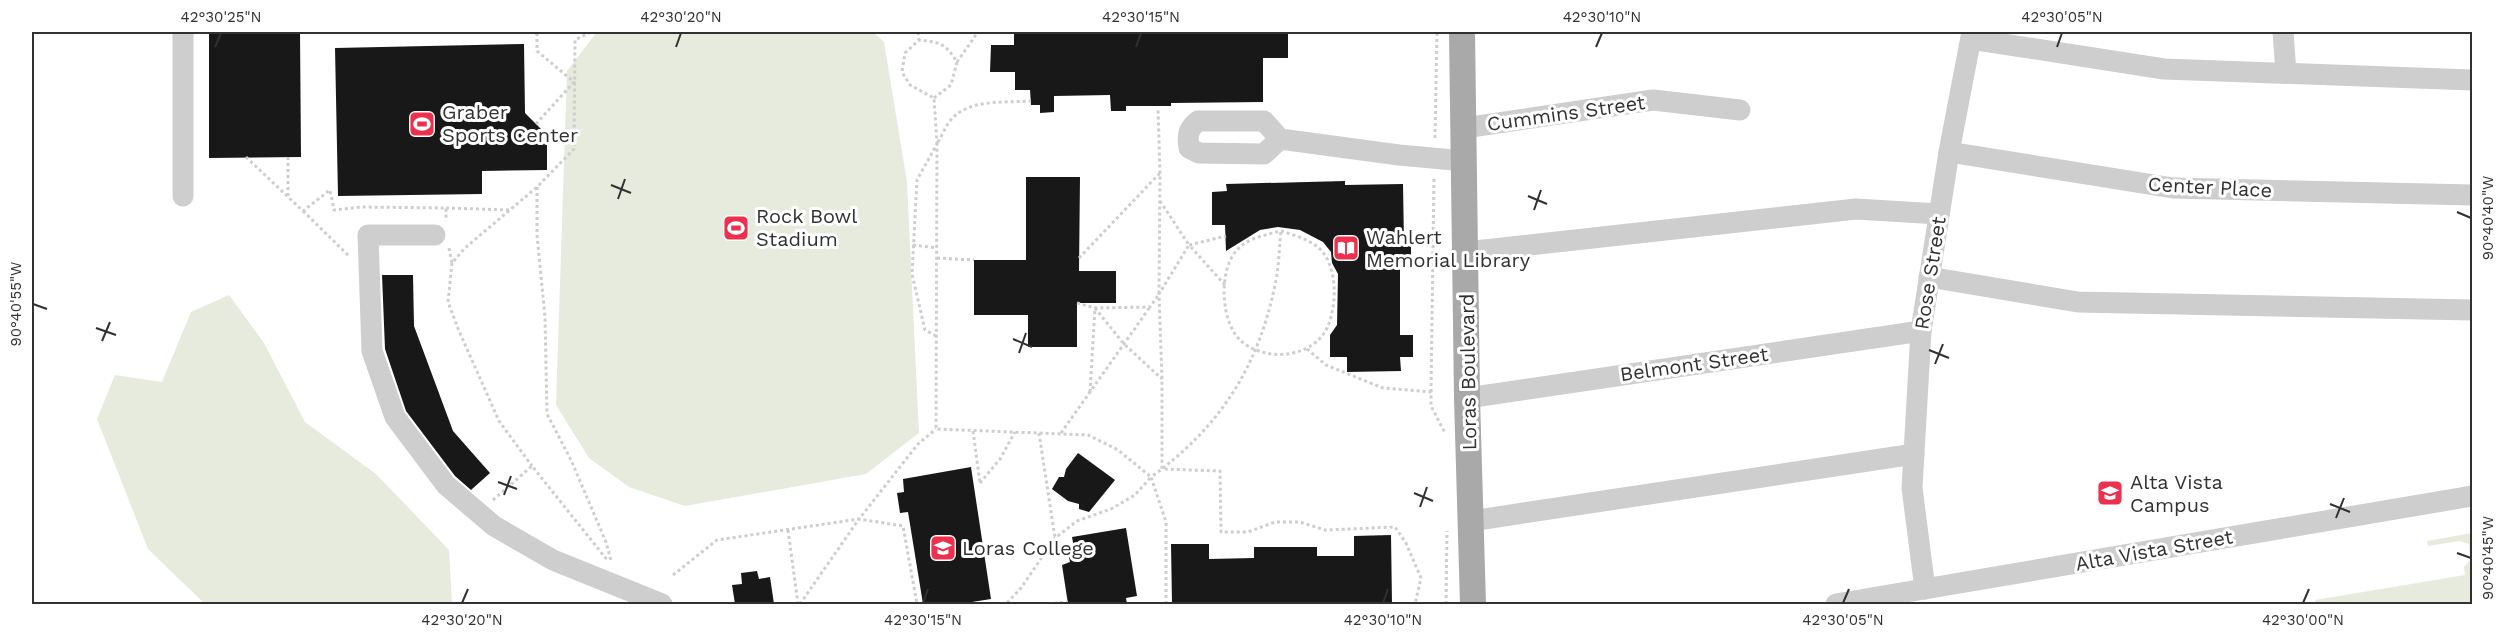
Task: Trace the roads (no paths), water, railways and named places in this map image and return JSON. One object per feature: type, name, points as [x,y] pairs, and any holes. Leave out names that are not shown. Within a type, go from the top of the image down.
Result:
[{"type":"main road","name":"Loras Boulevard","points":[[1462,32],[1467,398],[1459,521],[1473,604]]},
{"type":"street","points":[[183,32],[183,196]]},
{"type":"street","points":[[2283,32],[2286,73]]},
{"type":"street","points":[[1971,35],[2164,69],[2472,80]]},
{"type":"street","name":"Rose Street","points":[[1925,589],[1912,488],[1921,331],[1949,153],[1971,35]]},
{"type":"street","name":"Cummins Street","points":[[1464,128],[1653,100],[1740,110]]},
{"type":"street","points":[[1280,139],[1465,160]]},
{"type":"street","name":"Center Place","points":[[1949,153],[2173,188],[2472,195]]},
{"type":"street","points":[[1466,252],[1856,209],[1939,214]]},
{"type":"street","points":[[443,235],[368,235],[372,351],[395,417],[446,485],[494,526],[553,560],[662,604]]},
{"type":"street","points":[[1929,277],[2078,302],[2472,310]]},
{"type":"street","name":"Belmont Street","points":[[1467,398],[1921,331]]},
{"type":"street","points":[[1459,521],[1914,454]]},
{"type":"street","name":"Alta Vista Street","points":[[1836,604],[2472,496]]},
{"type":"place","name":"Graber Sports Center","points":[[422,124]]},
{"type":"place","name":"Rock Bowl Stadium","points":[[736,228]]},
{"type":"place","name":"Wahlert Memorial Library","points":[[1346,248]]},
{"type":"place","name":"Alta Vista Campus","points":[[2110,493]]},
{"type":"place","name":"Loras College","points":[[943,548]]}]
